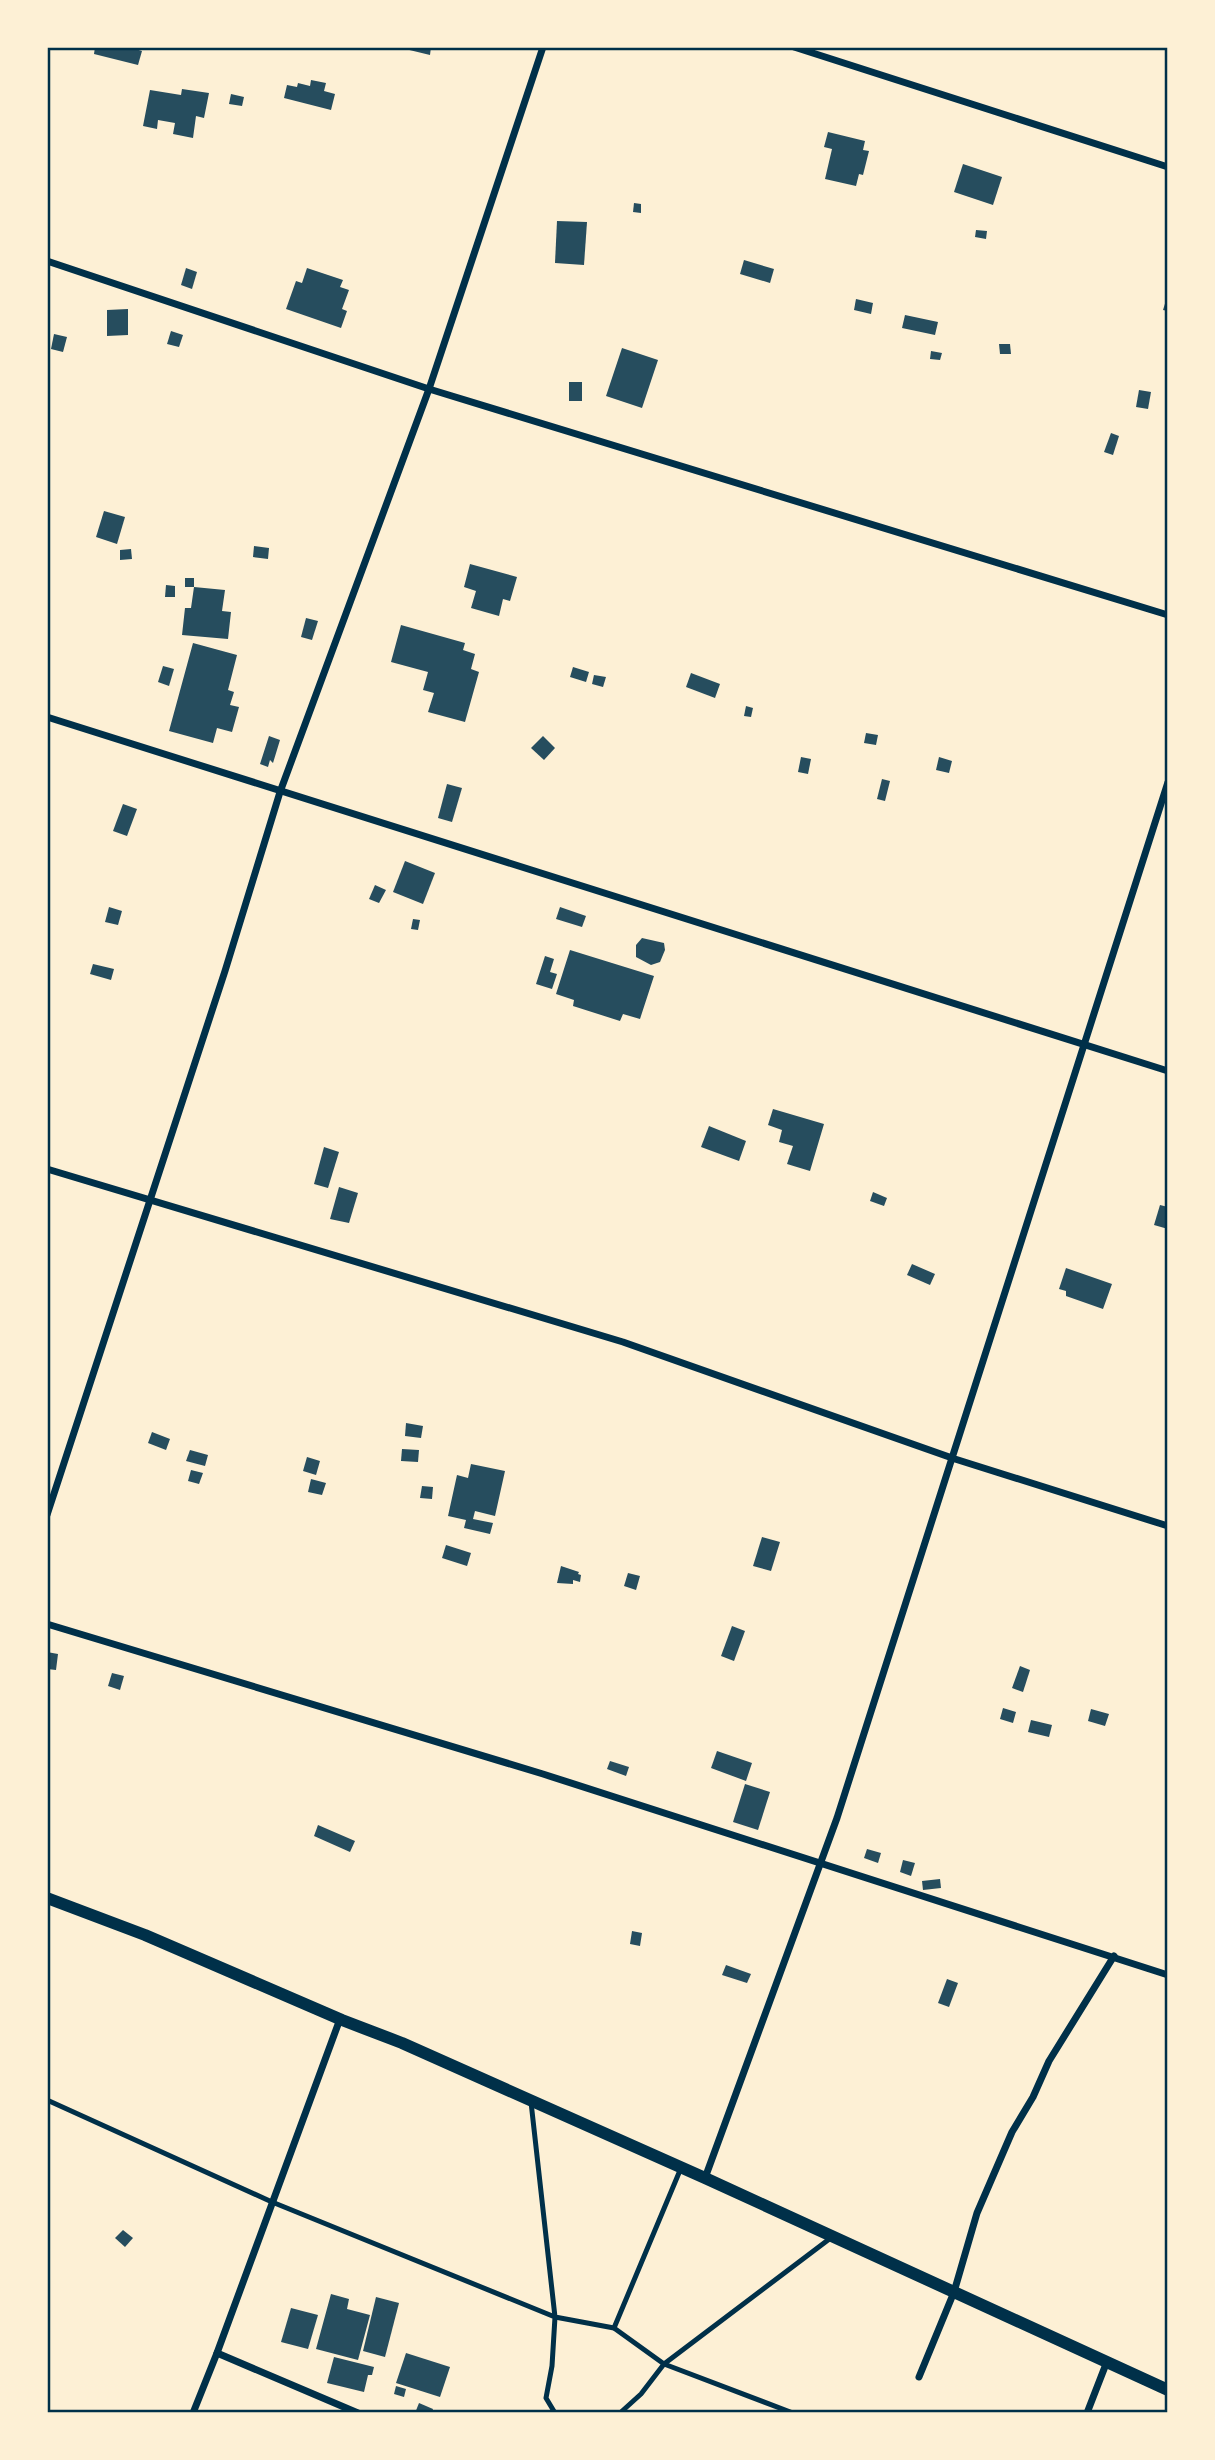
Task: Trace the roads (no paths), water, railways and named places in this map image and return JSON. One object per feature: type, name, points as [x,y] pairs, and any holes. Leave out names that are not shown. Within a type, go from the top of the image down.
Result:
[{"type":"street","points":[[47,1515],[281,792],[429,389],[543,47]]},
{"type":"street","points":[[794,47],[1168,167]]},
{"type":"street","points":[[47,261],[429,389],[1168,615]]},
{"type":"street","points":[[47,717],[1168,1071]]},
{"type":"street","points":[[705,2179],[837,1818],[1168,782]]},
{"type":"street","points":[[47,1169],[623,1342],[952,1458],[1168,1526]]},
{"type":"street","points":[[47,1624],[543,1773],[1168,1975]]},
{"type":"street","points":[[47,1898],[145,1935],[402,2043],[1168,2390]]},
{"type":"street","points":[[919,2377],[954,2292],[977,2213],[1012,2132],[1033,2097],[1049,2061],[1114,1956]]},
{"type":"street","points":[[193,2413],[340,2019]]},
{"type":"street","points":[[217,2353],[358,2413]]},
{"type":"street","points":[[1087,2413],[1106,2364]]},
{"type":"lane","points":[[47,2100],[272,2202],[555,2317],[614,2328],[664,2364],[793,2413]]},
{"type":"lane","points":[[530,2102],[555,2317],[552,2366],[546,2398],[555,2413]]},
{"type":"lane","points":[[614,2328],[681,2168]]},
{"type":"lane","points":[[620,2413],[641,2394],[664,2364],[833,2237]]}]
